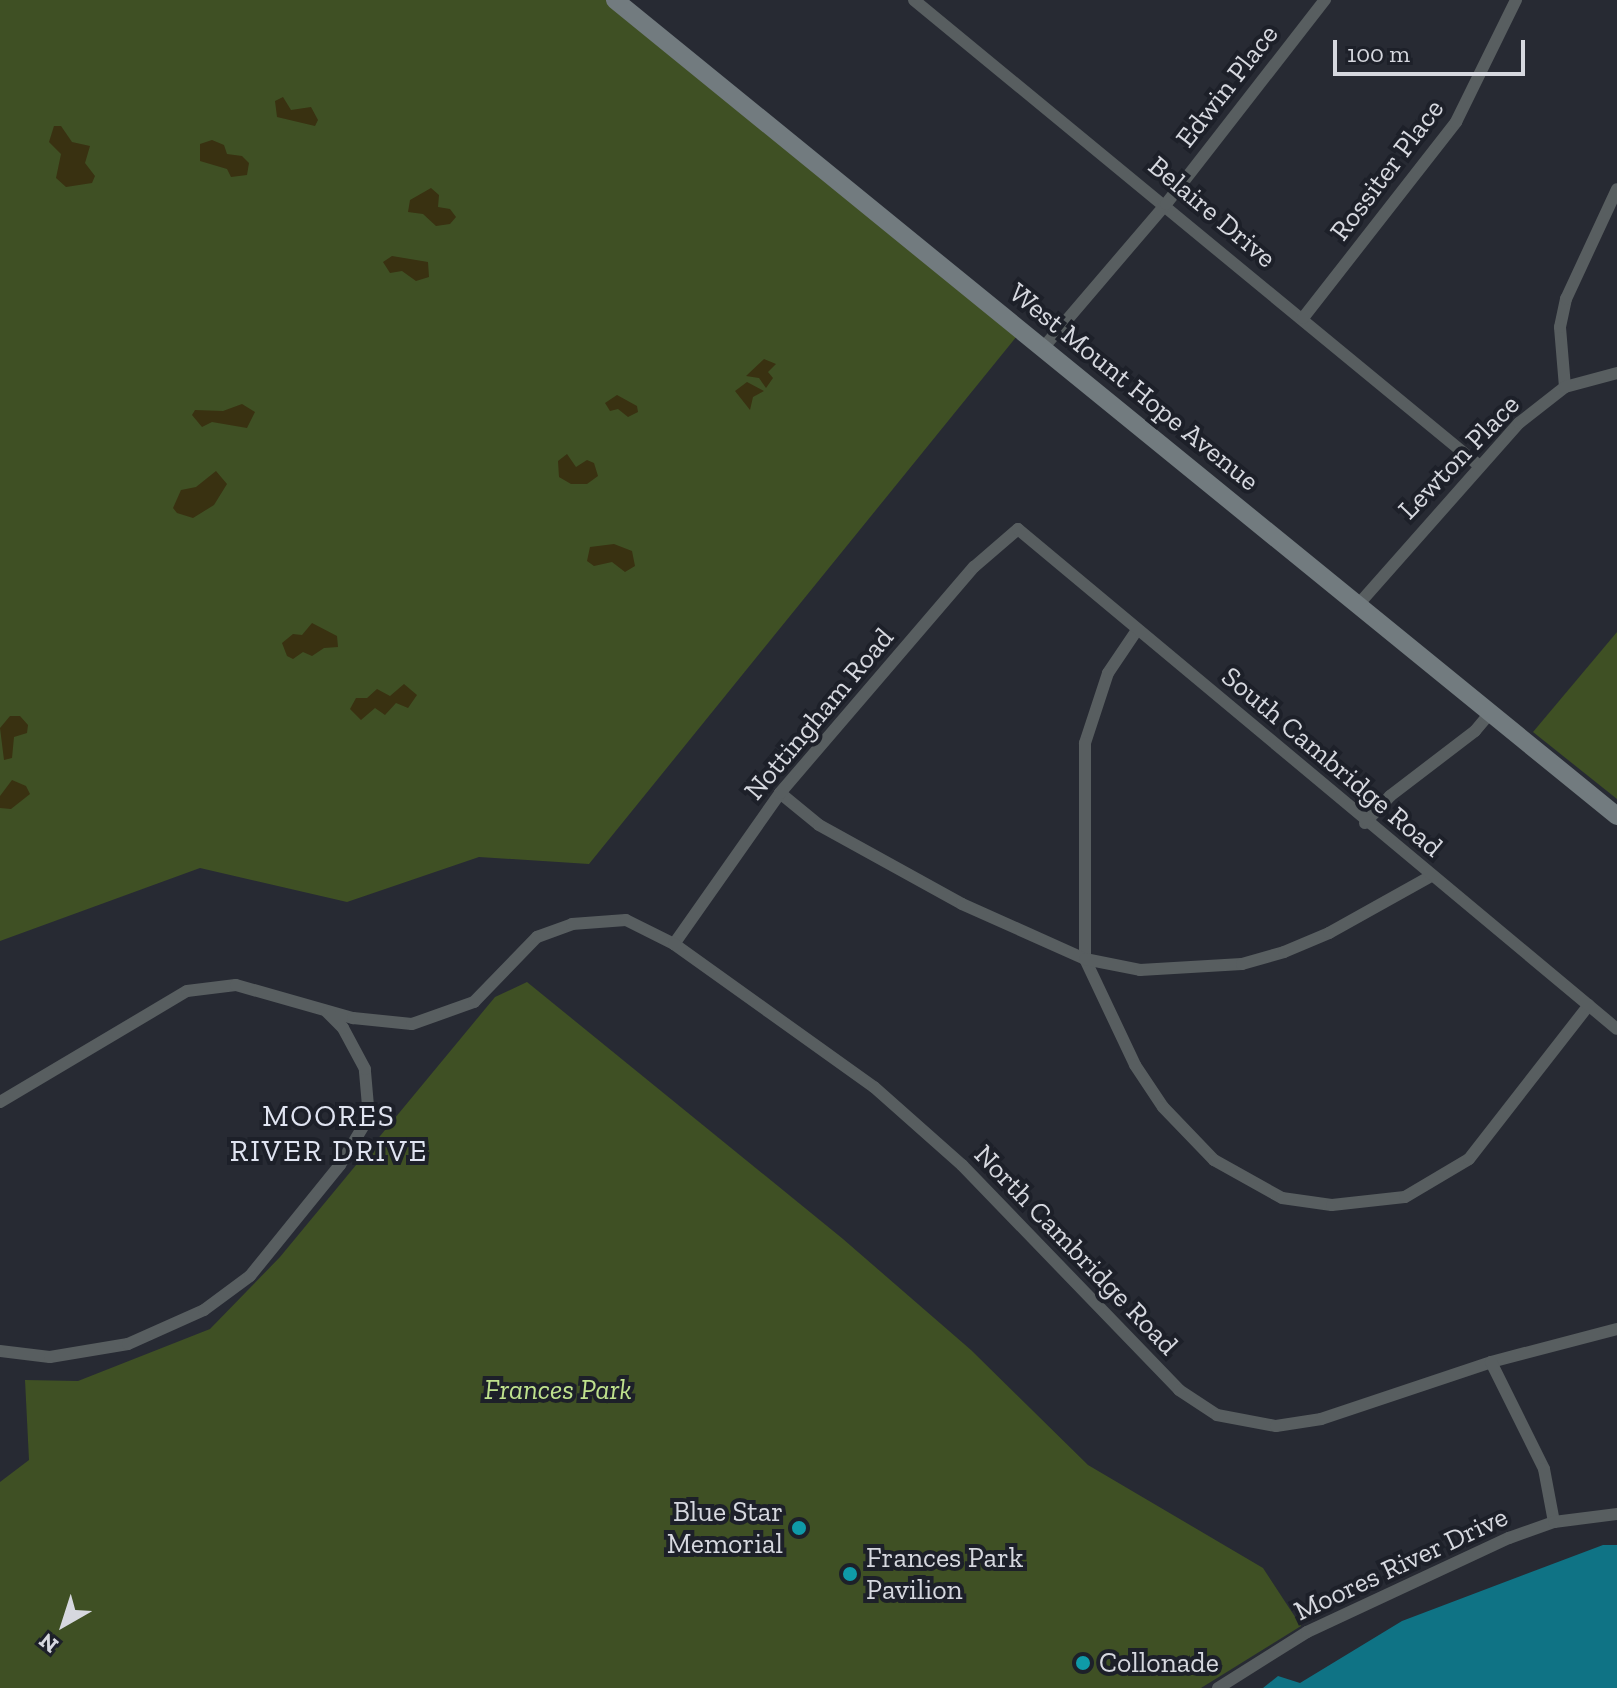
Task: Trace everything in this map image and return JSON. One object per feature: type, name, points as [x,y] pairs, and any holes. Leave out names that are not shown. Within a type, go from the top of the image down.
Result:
[{"type":"street","name":"West Mount Hope Avenue","points":[[615,0],[1617,816]]},
{"type":"street","name":"Belaire Drive","points":[[914,0],[1166,204],[1477,464]]},
{"type":"street","name":"Edwin Place","points":[[1043,348],[1166,204],[1325,0]]},
{"type":"street","name":"Rossiter Place","points":[[1303,318],[1456,122],[1516,0]]},
{"type":"street","points":[[1565,387],[1560,327],[1566,299],[1617,189]]},
{"type":"street","name":"Lewton Place","points":[[1357,606],[1477,464],[1565,387],[1617,373]]},
{"type":"street","name":"South Cambridge Road","points":[[1018,529],[1365,823],[1617,1029]]},
{"type":"street","name":"Nottingham Road","points":[[674,944],[780,793],[974,567],[1018,529]]},
{"type":"street","points":[[1137,630],[1108,673],[1085,743],[1085,959],[1135,1065],[1163,1107],[1214,1160],[1282,1198],[1332,1205],[1405,1197],[1469,1159],[1589,1005]]},
{"type":"street","points":[[1365,823],[1390,796],[1475,731],[1490,713]]},
{"type":"street","points":[[780,793],[819,825],[884,862],[1085,959],[1140,970],[1242,964],[1329,933],[1431,876]]},
{"type":"street","name":"North Cambridge Road","points":[[0,1102],[187,991],[236,985],[325,1010],[381,1022],[412,1024],[443,1017],[474,1002],[537,937],[572,924],[626,920],[674,944],[874,1087],[962,1165],[1179,1390],[1217,1415],[1276,1426],[1299,1423],[1361,1409],[1491,1362]]},
{"type":"street","points":[[0,1351],[75,1356],[156,1334],[204,1310],[250,1276],[355,1144],[368,1106],[365,1069],[343,1028],[325,1010]]},
{"type":"street","points":[[1554,1522],[1544,1469],[1491,1362],[1617,1329]]},
{"type":"street","name":"Moores River Drive","points":[[1218,1688],[1307,1632],[1509,1538],[1554,1522],[1617,1514]]},
{"type":"green space","points":[[0,0],[617,0],[1021,331],[589,864],[479,857],[347,902],[200,868],[0,941]]},
{"type":"green space","points":[[1617,632],[1617,799],[1533,732]]},
{"type":"green space","name":"Frances Park","points":[[527,982],[843,1239],[971,1350],[1088,1465],[1263,1568],[1301,1626],[1201,1688],[0,1688],[0,1482],[29,1460],[25,1380],[78,1381],[210,1329],[280,1257],[495,997]]},
{"type":"sand","points":[[283,97],[291,110],[311,107],[318,120],[315,126],[277,117],[275,101]]},
{"type":"sand","points":[[54,126],[61,126],[72,142],[90,146],[85,163],[95,176],[92,183],[66,187],[56,178],[61,154],[49,142]]},
{"type":"sand","points":[[212,140],[224,145],[227,154],[242,156],[249,163],[247,175],[231,177],[227,169],[200,161],[200,144]]},
{"type":"sand","points":[[431,188],[439,195],[438,207],[450,209],[456,217],[450,224],[436,226],[423,214],[408,212],[410,200]]},
{"type":"sand","points":[[392,256],[428,262],[429,277],[416,281],[402,271],[390,273],[383,262]]},
{"type":"sand","points":[[764,359],[776,364],[768,372],[773,378],[766,388],[759,378],[746,376]]},
{"type":"sand","points":[[747,382],[764,391],[753,397],[750,410],[735,391]]},
{"type":"sand","points":[[617,395],[637,406],[638,412],[628,417],[618,409],[610,411],[605,403]]},
{"type":"sand","points":[[242,404],[255,412],[247,428],[212,422],[202,427],[192,415],[195,410],[223,411]]},
{"type":"sand","points":[[567,454],[576,467],[587,460],[594,463],[598,476],[587,484],[571,484],[559,477],[558,461]]},
{"type":"sand","points":[[216,471],[227,484],[214,505],[193,518],[177,513],[173,508],[181,490],[196,487]]},
{"type":"sand","points":[[614,544],[632,551],[635,566],[625,572],[612,562],[594,566],[587,561],[590,547]]},
{"type":"sand","points":[[312,623],[337,636],[338,647],[324,648],[312,656],[303,652],[293,659],[287,656],[282,643],[293,634],[302,635]]},
{"type":"sand","points":[[404,684],[417,695],[408,708],[396,703],[385,715],[375,708],[361,720],[350,709],[356,698],[367,698],[377,689],[390,696]]},
{"type":"sand","points":[[10,716],[20,716],[28,725],[27,733],[14,737],[12,758],[4,760],[0,728]]},
{"type":"sand","points":[[12,780],[26,786],[30,794],[11,809],[0,808],[0,796]]},
{"type":"water","points":[[1603,1545],[1617,1545],[1617,1688],[1263,1688],[1278,1676],[1300,1683],[1402,1621]]},
{"type":"place","name":"Blue Star Memorial","points":[[799,1528]]},
{"type":"place","name":"Frances Park Pavilion","points":[[850,1574]]},
{"type":"place","name":"Collonade","points":[[1083,1663]]},
{"type":"district","name":"MOORES RIVER DRIVE","points":[[329,1133]]}]
